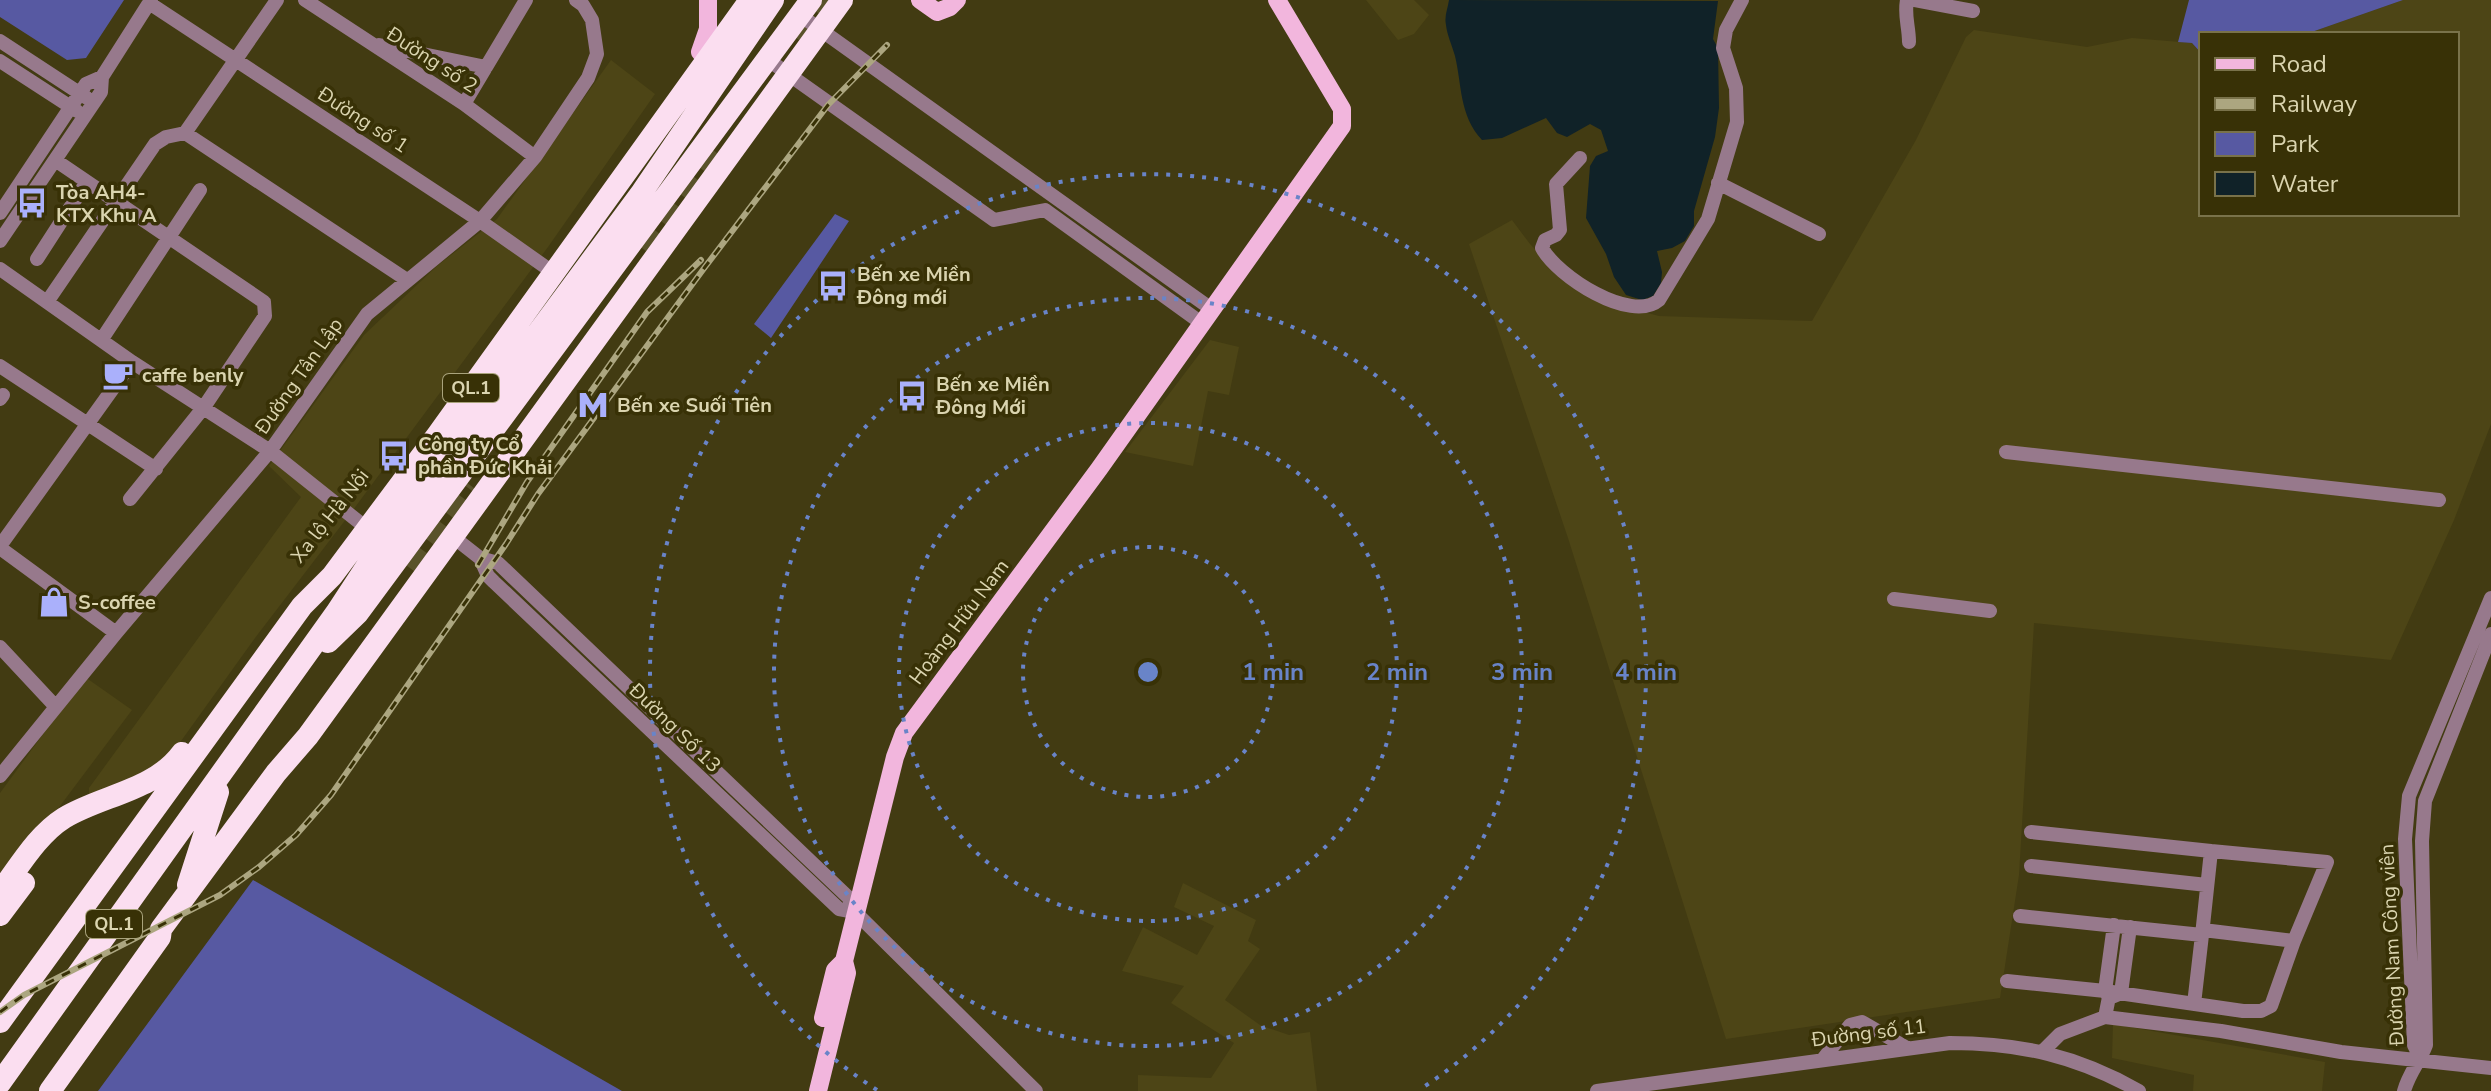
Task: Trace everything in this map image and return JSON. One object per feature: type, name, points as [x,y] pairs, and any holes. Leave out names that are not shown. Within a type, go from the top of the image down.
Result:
[{"type":"highway","name":"Xa lộ Hà Nội","points":[[0,1022],[302,606],[332,576],[738,0]]},
{"type":"highway","name":"Xa lộ Hà Nội","points":[[639,144],[750,0]]},
{"type":"highway","name":"QL.1","points":[[0,1083],[411,504],[642,192],[773,0]]},
{"type":"highway","name":"QL.1","points":[[50,1091],[151,931],[161,929],[276,773],[308,736],[842,0]]},
{"type":"highway","name":"QL.1","points":[[288,678],[358,613],[805,7]]},
{"type":"highway","points":[[744,117],[759,96]]},
{"type":"highway","points":[[474,488],[646,251]]},
{"type":"highway","name":"Xa lộ Hà Nội","points":[[0,892],[46,832],[155,777],[177,760],[274,623],[301,589],[327,566],[549,270]]},
{"type":"highway","points":[[411,504],[452,536]]},
{"type":"highway","name":"QL.1","points":[[276,773],[301,729],[414,571]]},
{"type":"highway","name":"QL.1","points":[[184,899],[227,765]]},
{"type":"highway","name":"Xa lộ Hà Nội","points":[[0,915],[56,838],[76,816],[154,788],[183,768]]},
{"type":"highway","name":"QL.1","points":[[38,1091],[67,1060]]},
{"type":"main road","points":[[700,52],[708,29],[708,0]]},
{"type":"main road","points":[[920,0],[937,12],[950,7],[957,0]]},
{"type":"main road","name":"Hoàng Hữu Nam","points":[[818,1091],[847,973],[844,961],[855,912],[904,733],[1337,134],[1343,119],[1342,109],[1277,0]]},
{"type":"main road","name":"Hoàng Hữu Nam","points":[[1187,345],[1207,327],[1349,128],[1351,119],[1348,107],[1287,0]]},
{"type":"main road","name":"Hoàng Hữu Nam","points":[[806,1091],[835,970],[844,961]]},
{"type":"street","points":[[47,302],[155,144],[166,137],[185,133],[277,0]]},
{"type":"street","name":"Đường số 2","points":[[305,0],[464,104],[535,157]]},
{"type":"street","points":[[464,104],[526,0]]},
{"type":"street","name":"Đường Tân Lập","points":[[0,776],[270,451],[367,314],[480,221],[535,157],[588,78],[597,54],[592,20],[576,0]]},
{"type":"street","points":[[1580,158],[1556,184],[1560,230],[1545,240],[1542,248],[1561,271],[1593,293],[1636,307],[1647,307],[1659,300],[1708,219],[1737,122],[1736,88],[1724,58],[1724,38],[1742,0]]},
{"type":"street","points":[[1907,0],[1904,16],[1909,27],[1909,42]]},
{"type":"street","points":[[1915,0],[1973,11]]},
{"type":"street","points":[[0,241],[101,92],[102,77],[150,2]]},
{"type":"street","name":"Đường số 1","points":[[150,2],[549,270]]},
{"type":"street","points":[[805,7],[820,30],[1205,315]]},
{"type":"street","points":[[0,41],[94,102]]},
{"type":"street","points":[[371,43],[486,67]]},
{"type":"street","points":[[767,59],[994,220],[1045,210],[1205,315]]},
{"type":"street","points":[[0,61],[84,116]]},
{"type":"street","points":[[0,213],[86,84],[102,77]]},
{"type":"street","points":[[185,133],[407,280]]},
{"type":"street","points":[[55,160],[264,302],[266,309],[265,316],[204,407],[130,499]]},
{"type":"street","points":[[37,259],[86,183]]},
{"type":"street","points":[[1718,183],[1819,234]]},
{"type":"street","points":[[102,339],[200,190]]},
{"type":"street","points":[[0,269],[132,362],[270,451],[359,522]]},
{"type":"street","points":[[116,633],[0,547],[132,362]]},
{"type":"street","points":[[0,366],[156,469]]},
{"type":"street","points":[[2006,452],[2439,500]]},
{"type":"street","name":"Đường Số 13","points":[[452,536],[480,558],[498,563],[849,898],[855,912],[1036,1091]]},
{"type":"street","name":"Đường Số 13","points":[[480,558],[488,576],[594,678],[839,909],[855,912]]},
{"type":"street","name":"Đường Nam Công viên","points":[[2419,1000],[2405,839],[2409,796],[2491,598]]},
{"type":"street","points":[[1894,599],[1990,611]]},
{"type":"street","name":"Đường Nam Công viên","points":[[2421,1059],[2414,1045],[2419,1000],[2425,801],[2491,634]]},
{"type":"street","points":[[0,647],[56,707]]},
{"type":"street","points":[[594,678],[606,666]]},
{"type":"street","points":[[2007,981],[2261,1011],[2271,1006],[2327,862],[2031,832]]},
{"type":"street","points":[[2194,1004],[2211,851]]},
{"type":"street","points":[[2031,866],[2207,885]]},
{"type":"street","points":[[2020,916],[2294,941]]},
{"type":"street","points":[[2112,994],[2114,925]]},
{"type":"street","points":[[2105,1017],[2130,927]]},
{"type":"street","points":[[2221,1031],[2243,1011]]},
{"type":"street","points":[[2043,1051],[2060,1034],[2105,1017],[2221,1031],[2341,1052],[2491,1068]]},
{"type":"street","points":[[1823,1059],[1850,1025],[1862,1022],[1908,1048]]},
{"type":"street","name":"Đường số 11","points":[[1597,1091],[1908,1048],[1985,1043],[2043,1051],[2086,1065],[2139,1091]]},
{"type":"street","points":[[2404,1091],[2408,1076],[2421,1059]]},
{"type":"shaded area","points":[[1366,0],[1414,0],[1429,15],[1414,34],[1398,40]]},
{"type":"shaded area","points":[[2403,0],[2491,0],[2491,424],[2454,520],[2391,660],[2034,623],[2019,875],[2000,998],[1726,1039],[1568,538],[1469,244],[1512,220],[1561,276],[1640,311],[1659,316],[1812,321],[1916,140],[1966,37],[1974,30],[2087,47],[2132,38],[2192,43],[2199,51],[2199,216],[2459,216],[2459,32],[2312,32]]},
{"type":"shaded area","points":[[611,60],[655,94],[548,247],[171,755],[146,777],[89,801],[89,788],[301,497],[269,466],[364,335],[437,266],[497,219]]},
{"type":"shaded area","points":[[1210,340],[1239,347],[1229,395],[1208,391],[1193,466],[1125,452]]},
{"type":"shaded area","points":[[85,677],[132,710],[0,886],[0,793]]},
{"type":"shaded area","points":[[1183,883],[1256,920],[1248,941],[1260,949],[1225,1000],[1260,1025],[1289,1035],[1310,1032],[1317,1091],[1138,1091],[1138,1075],[1211,1078],[1234,1043],[1171,1003],[1184,986],[1122,971],[1143,927],[1197,955],[1214,926],[1174,907]]},
{"type":"shaded area","points":[[2113,1024],[2325,1062],[2322,1091],[2193,1091],[2194,1075],[2112,1058]]},
{"type":"green space","points":[[0,0],[124,0],[86,58],[67,60],[0,17]]},
{"type":"green space","points":[[2189,0],[2403,0],[2312,32],[2199,32],[2199,51],[2192,43],[2178,42]]},
{"type":"green space","points":[[835,214],[849,221],[771,338],[754,324]]},
{"type":"green space","points":[[253,880],[622,1091],[98,1091]]},
{"type":"water","points":[[1449,0],[1718,1],[1713,39],[1718,48],[1719,108],[1715,137],[1694,211],[1694,226],[1685,241],[1657,251],[1662,272],[1661,283],[1653,296],[1642,300],[1626,295],[1586,218],[1590,166],[1596,156],[1608,151],[1601,130],[1590,124],[1567,137],[1557,133],[1546,118],[1502,138],[1482,140],[1475,130],[1462,100],[1447,29],[1445,18]]},
{"type":"tunnel","points":[[799,40],[828,0]]},
{"type":"tunnel","points":[[646,251],[721,149]]},
{"type":"tunnel","points":[[414,571],[474,488]]},
{"type":"railway","points":[[0,1012],[24,995],[220,895],[296,835],[331,795],[538,494],[705,267],[828,105],[887,45]]},
{"type":"railway","points":[[478,565],[527,482],[647,312],[701,260]]},
{"type":"place","name":"Tòa AH4- KTX Khu A","points":[[32,203]]},
{"type":"place","name":"Bến xe Miền Đông mới","points":[[833,286]]},
{"type":"place","name":"caffe benly","points":[[118,375]]},
{"type":"place","name":"Bến xe Miền Đông Mới","points":[[912,396]]},
{"type":"place","name":"Bến xe Suối Tiên","points":[[593,405]]},
{"type":"place","name":"Công ty Cổ phần Đức Khải","points":[[394,456]]},
{"type":"place","name":"S-coffee","points":[[54,602]]}]
